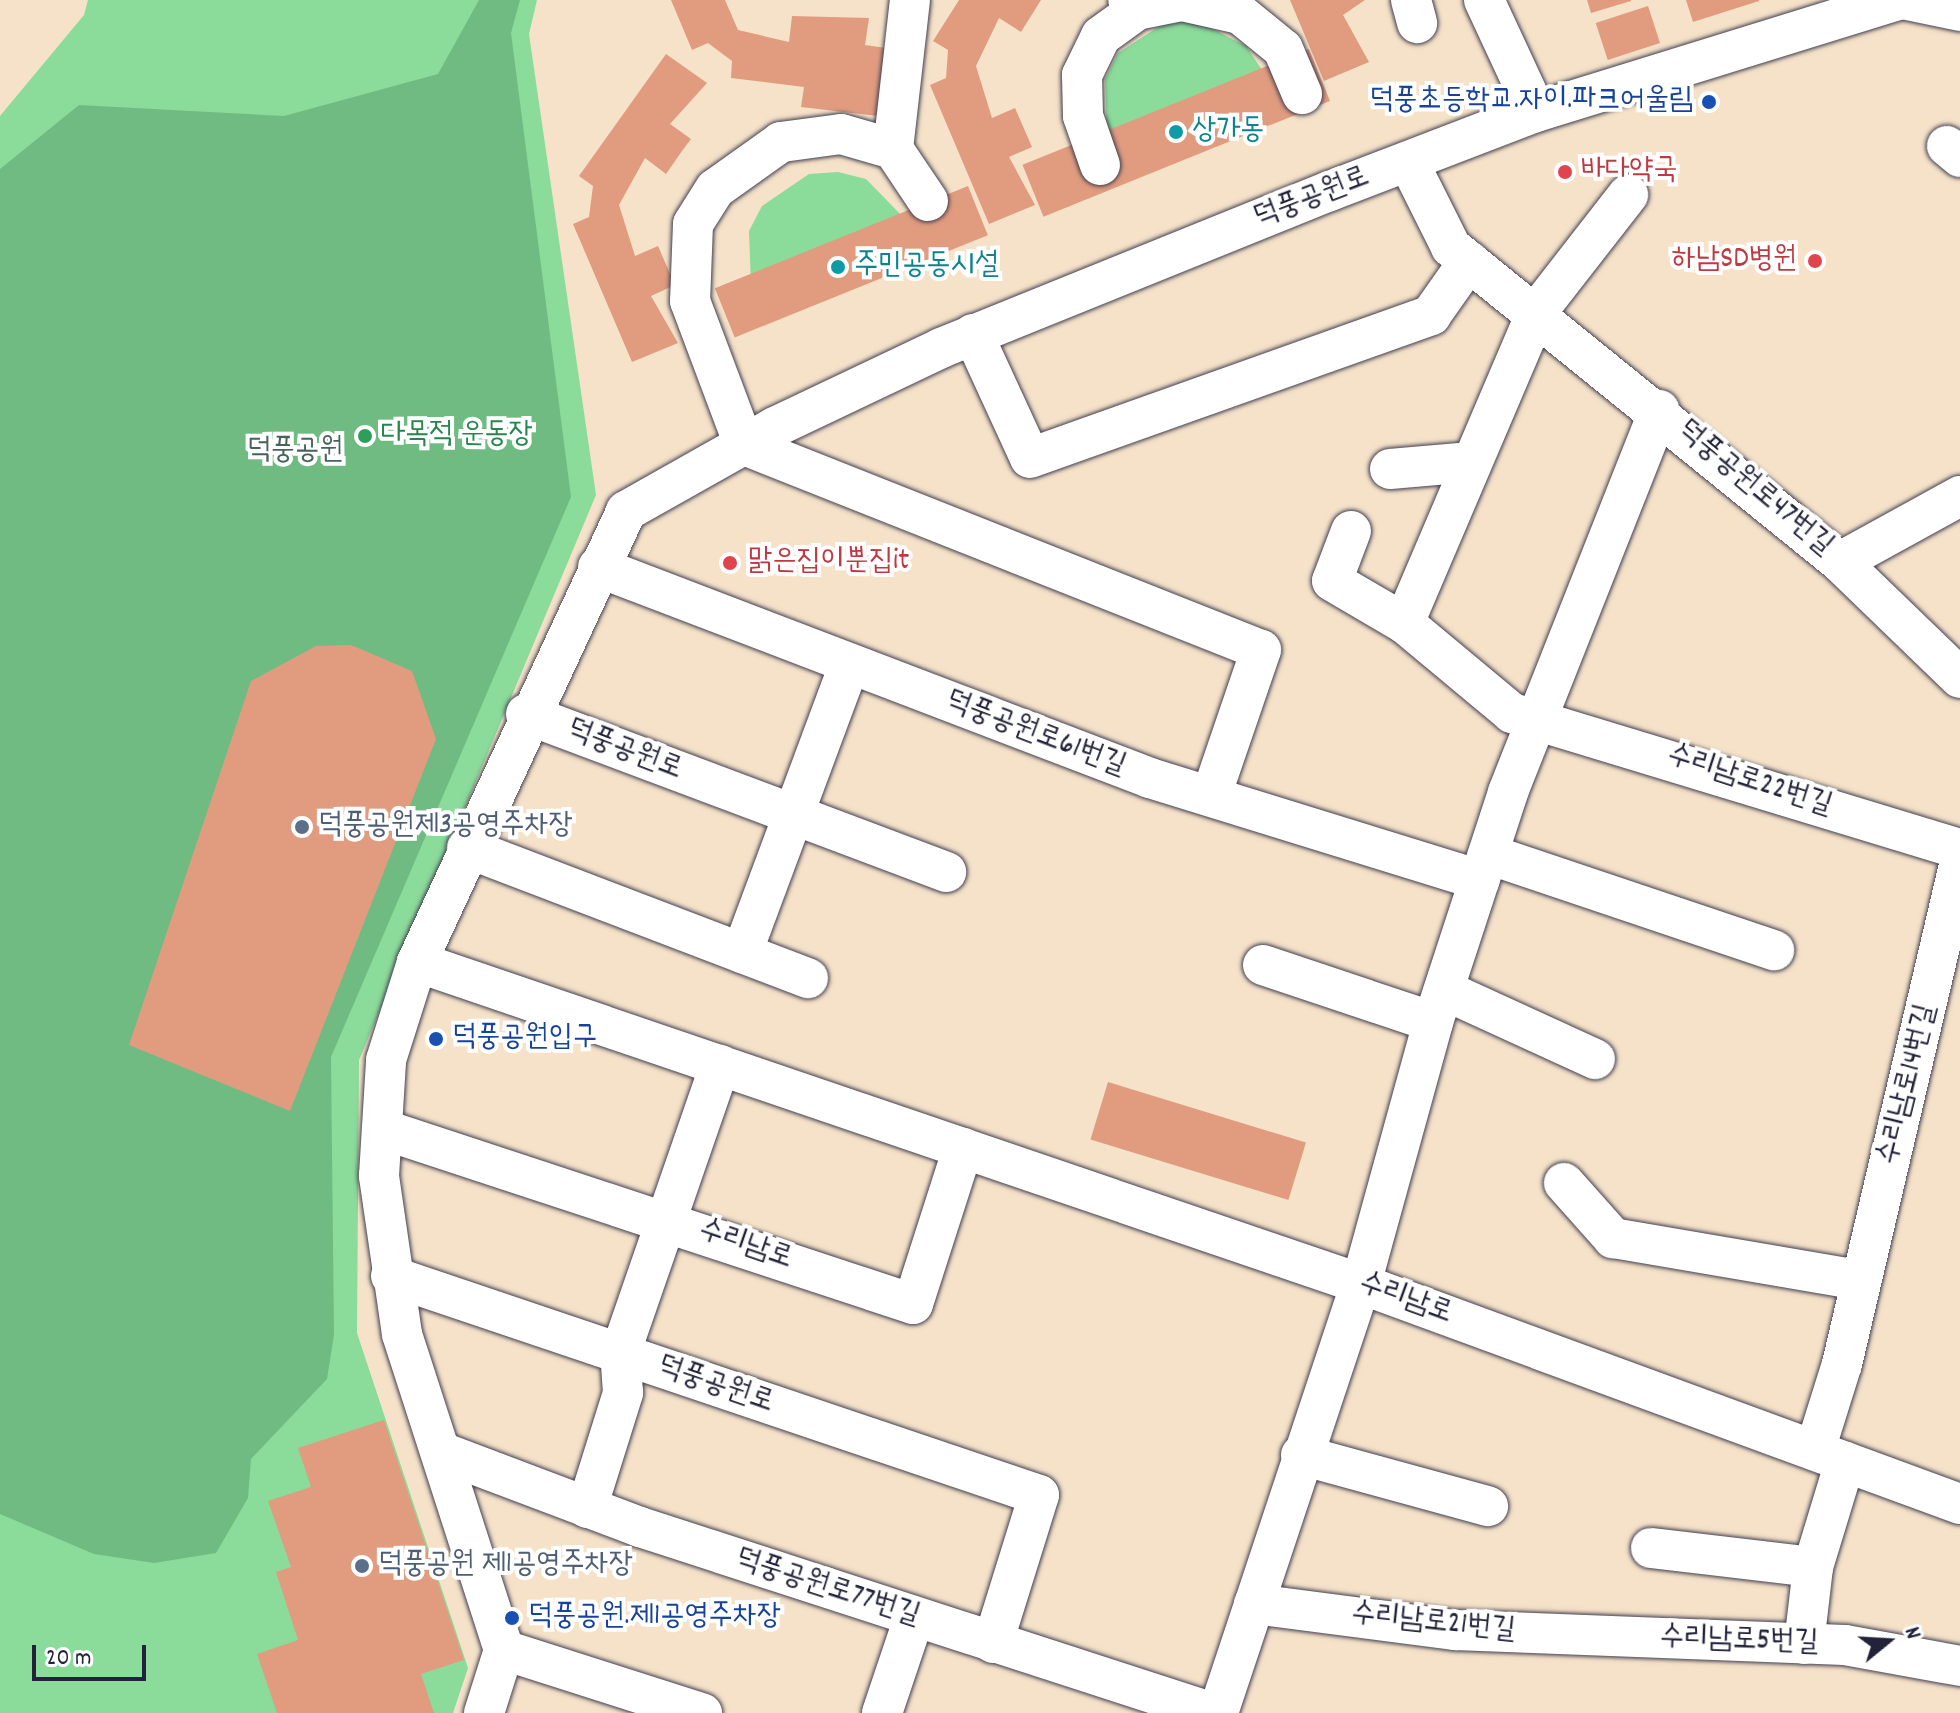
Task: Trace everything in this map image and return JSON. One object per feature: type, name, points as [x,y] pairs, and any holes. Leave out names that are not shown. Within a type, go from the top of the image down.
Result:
[{"type":"street","points":[[893,149],[910,0]]},
{"type":"street","points":[[1484,0],[1536,112]]},
{"type":"street","name":"덕풍공원로","points":[[504,1650],[444,1453],[402,1334],[391,1276],[379,1176],[386,1060],[417,962],[526,714],[626,511],[744,445],[973,334],[1536,112],[1897,0]]},
{"type":"street","points":[[1907,0],[1960,11]]},
{"type":"street","points":[[1100,165],[1083,116],[1082,75],[1101,36],[1133,5],[1182,1],[1240,14],[1283,49],[1302,94]]},
{"type":"street","points":[[928,201],[893,149],[841,134],[781,142],[729,175],[693,224],[687,274],[693,315],[744,445],[1261,650],[1211,796]]},
{"type":"street","name":"덕풍공원로47번길","points":[[1409,163],[1451,247],[1659,410],[1840,562],[1960,678]]},
{"type":"street","points":[[1404,623],[1536,313],[1628,195]]},
{"type":"street","points":[[973,334],[1030,458],[1431,315],[1469,261]]},
{"type":"street","points":[[1216,1713],[1361,1284],[1439,1006],[1484,867],[1536,723],[1659,410]]},
{"type":"street","points":[[1390,469],[1470,462]]},
{"type":"street","points":[[1840,562],[1960,496]]},
{"type":"street","name":"수리남로22번길","points":[[1351,531],[1332,581],[1404,623],[1512,713],[1536,723],[1582,729],[1960,849]]},
{"type":"street","name":"덕풍공원로61번길","points":[[598,567],[849,665],[1211,796],[1484,867]]},
{"type":"street","points":[[742,953],[849,665]]},
{"type":"street","name":"덕풍공원로","points":[[526,714],[791,817],[946,872]]},
{"type":"street","points":[[467,848],[808,978]]},
{"type":"street","points":[[1484,867],[1774,950]]},
{"type":"street","name":"수리남로14번길","points":[[1830,1456],[1860,1280],[1958,881]]},
{"type":"street","name":"수리남로","points":[[417,962],[1361,1284],[1960,1504]]},
{"type":"street","points":[[1263,965],[1439,1006],[1595,1059]]},
{"type":"street","name":"수리남로","points":[[720,1065],[667,1220],[913,1304],[963,1148]]},
{"type":"street","points":[[382,1129],[667,1220],[620,1354],[623,1393],[587,1508]]},
{"type":"street","points":[[1564,1183],[1613,1238],[1860,1280]]},
{"type":"street","name":"덕풍공원로","points":[[391,1276],[1039,1495],[993,1643]]},
{"type":"street","name":"덕풍공원로77번길","points":[[444,1453],[587,1508],[914,1618],[1216,1713]]},
{"type":"street","points":[[1301,1455],[1488,1506]]},
{"type":"street","points":[[1804,1644],[1830,1456]]},
{"type":"street","points":[[1651,1548],[1813,1567]]},
{"type":"street","name":"수리남로21번길","points":[[1254,1604],[1455,1630],[1613,1637]]},
{"type":"street","points":[[882,1713],[914,1618]]},
{"type":"street","name":"수리남로5번길","points":[[1613,1637],[1804,1644],[1960,1666]]},
{"type":"street","points":[[484,1713],[504,1650],[702,1713]]},
{"type":"green space","name":"덕풍공원","points":[[88,0],[537,0],[529,34],[596,495],[359,1060],[357,1333],[468,1668],[453,1713],[0,1713],[0,116],[84,15]]},
{"type":"green space","name":"덕풍공원","points":[[479,0],[520,0],[511,33],[571,497],[331,1057],[334,1335],[327,1379],[251,1459],[248,1498],[216,1553],[154,1563],[94,1554],[0,1514],[0,169],[79,105],[284,116],[438,74]]},
{"type":"green space","points":[[1195,20],[1246,46],[1262,70],[1107,132],[1105,79],[1118,53],[1166,22]]},
{"type":"green space","points":[[838,172],[866,179],[906,220],[751,285],[749,231],[762,206],[809,174]]},
{"type":"building","points":[[671,0],[725,0],[738,30],[789,42],[792,16],[869,18],[865,45],[886,48],[878,116],[801,107],[804,87],[731,78],[732,61],[708,43],[692,50]]},
{"type":"building","points":[[959,0],[1041,0],[1021,32],[999,18],[976,66],[992,118],[1015,108],[1032,147],[1009,157],[1035,205],[989,224],[930,85],[946,78],[948,50],[933,41]]},
{"type":"building","points":[[1290,0],[1365,0],[1343,15],[1369,62],[1324,81]]},
{"type":"building","points":[[1587,0],[1631,0],[1631,1],[1591,13]]},
{"type":"building","points":[[1686,0],[1759,0],[1759,1],[1693,22]]},
{"type":"building","points":[[1648,6],[1660,43],[1608,60],[1596,23]]},
{"type":"building","name":"상가동","points":[[1309,49],[1330,101],[1043,217],[1023,165]]},
{"type":"building","points":[[666,54],[707,83],[670,124],[691,139],[666,174],[645,158],[619,205],[635,256],[658,246],[675,285],[651,296],[678,343],[632,362],[573,224],[589,217],[593,186],[579,176]]},
{"type":"building","name":"주민공동시설","points":[[968,186],[988,235],[735,337],[715,288]]},
{"type":"building","name":"덕풍공원제3공영주차장","points":[[351,645],[412,671],[436,739],[290,1111],[129,1045],[251,681],[316,646]]},
{"type":"building","points":[[1108,1082],[1306,1143],[1288,1200],[1090,1139]]},
{"type":"building","name":"덕풍공원 제1공영주차장","points":[[384,1420],[464,1660],[421,1674],[434,1713],[277,1713],[257,1654],[298,1640],[276,1572],[291,1567],[268,1501],[311,1487],[298,1448]]},
{"type":"place","name":"덕풍초등학교.자이.파크어울림","points":[[1709,102]]},
{"type":"place","name":"상가동","points":[[1176,132]]},
{"type":"place","name":"바다약국","points":[[1565,172]]},
{"type":"place","name":"하남SD병원","points":[[1815,261]]},
{"type":"place","name":"주민공동시설","points":[[838,267]]},
{"type":"place","name":"다목적 운동장","points":[[365,436]]},
{"type":"place","name":"맑은집이뿐집it","points":[[730,563]]},
{"type":"place","name":"덕풍공원제3공영주차장","points":[[302,827]]},
{"type":"place","name":"덕풍공원입구","points":[[436,1039]]},
{"type":"place","name":"덕풍공원 제1공영주차장","points":[[362,1566]]},
{"type":"place","name":"덕풍공원.제1공영주차장","points":[[512,1618]]}]
